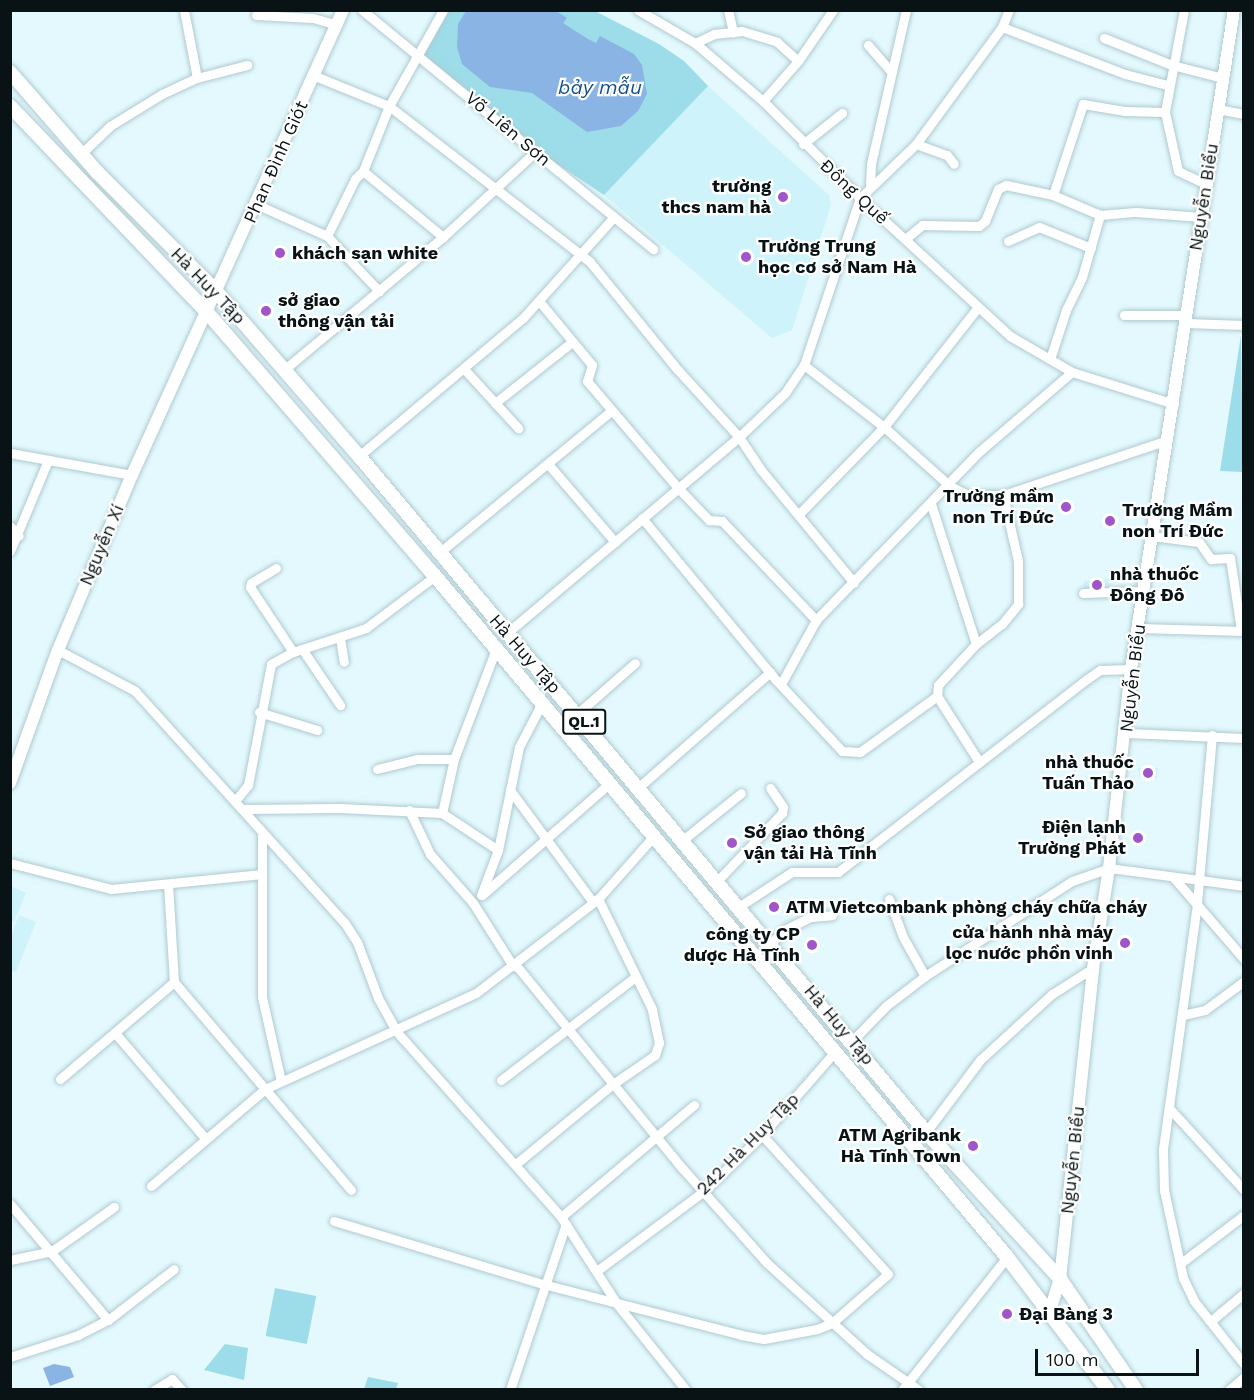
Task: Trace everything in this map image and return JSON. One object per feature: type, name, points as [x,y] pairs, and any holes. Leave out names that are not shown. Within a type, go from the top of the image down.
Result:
[{"type":"main road","name":"Hà Huy Tập","points":[[10,72],[81,154],[215,290],[285,369],[507,633],[640,786],[926,1132],[1060,1280],[1136,1389]]},
{"type":"main road","name":"Hà Huy Tập","points":[[10,106],[206,311],[435,576],[654,836],[832,1054],[1007,1257],[1108,1389]]},
{"type":"main road","points":[[496,649],[507,633]]},
{"type":"street","points":[[184,10],[197,78]]},
{"type":"street","name":"Phan Đình Giót","points":[[206,311],[258,205],[343,10]]},
{"type":"street","name":"Võ Liên Sơn","points":[[362,10],[420,55],[653,249]]},
{"type":"street","points":[[327,236],[355,179],[363,171],[389,106],[420,55],[443,10]]},
{"type":"street","name":"Đồng Quế","points":[[638,10],[694,43],[763,101],[803,144],[1010,336],[1072,372],[1174,404]]},
{"type":"street","points":[[728,10],[733,32]]},
{"type":"street","points":[[763,101],[798,61],[833,10]]},
{"type":"street","points":[[870,184],[871,164],[906,10]]},
{"type":"street","points":[[507,633],[740,437],[785,393],[804,365],[860,198],[870,184],[916,144],[1002,27],[1009,10]]},
{"type":"street","points":[[1184,10],[1167,85],[1165,112],[1178,171],[1206,184]]},
{"type":"street","name":"Nguyễn Biểu","points":[[1050,1311],[1060,1280],[1093,968],[1109,868],[1126,733],[1131,669],[1234,10]]},
{"type":"street","points":[[256,15],[313,18],[337,25]]},
{"type":"street","points":[[1002,27],[1125,74],[1167,85]]},
{"type":"street","points":[[694,43],[742,31],[777,42],[798,61]]},
{"type":"street","points":[[1104,38],[1172,65],[1223,78]]},
{"type":"street","points":[[868,45],[891,70]]},
{"type":"street","points":[[81,154],[134,110],[197,78],[247,65]]},
{"type":"street","points":[[315,76],[389,106],[428,134],[495,192],[590,262],[677,369],[740,437],[761,470],[854,583]]},
{"type":"street","points":[[1053,195],[1083,104],[1125,111],[1165,112]]},
{"type":"street","points":[[1218,109],[1244,114]]},
{"type":"street","points":[[803,144],[842,113]]},
{"type":"street","points":[[916,144],[947,155],[954,164]]},
{"type":"street","points":[[285,369],[495,192],[535,152]]},
{"type":"street","points":[[363,171],[375,177],[443,237]]},
{"type":"street","points":[[905,239],[922,225],[979,226],[985,221],[998,189],[1006,185],[1053,195],[1100,215],[1136,212],[1201,217]]},
{"type":"street","points":[[258,205],[327,236],[379,291]]},
{"type":"street","points":[[1050,359],[1091,248],[1100,215]]},
{"type":"street","points":[[359,456],[465,369],[539,301],[614,217]]},
{"type":"street","points":[[1008,241],[1038,227],[1091,248]]},
{"type":"street","points":[[539,301],[594,369],[587,381],[611,411],[709,520],[722,520],[816,620]]},
{"type":"street","points":[[799,514],[884,427],[978,307]]},
{"type":"street","name":"Nguyễn Xí","points":[[10,783],[58,650],[132,475],[206,311]]},
{"type":"street","points":[[1124,315],[1244,325]]},
{"type":"street","points":[[495,403],[572,342]]},
{"type":"street","points":[[804,365],[884,427],[950,486],[968,495],[1003,495],[1167,440]]},
{"type":"street","points":[[465,369],[518,428]]},
{"type":"street","points":[[781,684],[816,620],[950,486],[980,451],[1072,372]]},
{"type":"street","points":[[440,552],[611,411]]},
{"type":"street","points":[[10,453],[132,475]]},
{"type":"street","points":[[10,551],[19,536],[48,460]]},
{"type":"street","points":[[548,464],[615,542]]},
{"type":"street","points":[[978,760],[937,696],[938,685],[976,644],[1002,624],[1018,604],[1018,561],[1003,495]]},
{"type":"street","points":[[932,504],[976,644]]},
{"type":"street","points":[[642,518],[770,672],[842,751],[852,754],[874,742],[937,696]]},
{"type":"street","points":[[10,526],[19,536]]},
{"type":"street","points":[[1139,628],[1242,631],[1230,558],[1211,559],[1199,542],[1152,536]]},
{"type":"street","points":[[276,568],[251,583],[250,587],[340,705]]},
{"type":"street","points":[[235,801],[248,785],[259,712],[271,664],[298,651],[340,638],[387,615],[435,576]]},
{"type":"street","points":[[1083,593],[1143,591]]},
{"type":"street","points":[[340,638],[344,662]]},
{"type":"street","points":[[442,813],[454,759],[496,649]]},
{"type":"street","points":[[58,650],[135,691],[243,809],[262,836],[345,922],[357,942],[378,998],[396,1031],[517,1163],[563,1220],[598,1270],[617,1304],[686,1389]]},
{"type":"street","points":[[577,714],[635,663]]},
{"type":"street","points":[[740,906],[792,872],[838,872],[978,760],[1100,670],[1131,669]]},
{"type":"street","points":[[640,786],[770,672]]},
{"type":"street","points":[[482,896],[498,850],[519,747],[542,702]]},
{"type":"street","points":[[259,712],[317,730]]},
{"type":"street","points":[[1126,733],[1244,738]]},
{"type":"street","points":[[1212,735],[1197,904],[1163,1150],[1164,1190],[1181,1263],[1194,1301],[1244,1364]]},
{"type":"street","points":[[377,769],[417,759],[454,759]]},
{"type":"street","points":[[473,903],[609,784]]},
{"type":"street","points":[[718,880],[782,813],[783,807],[770,788]]},
{"type":"street","points":[[510,790],[596,900],[652,1009],[659,1043],[655,1055],[613,1084],[517,1163]]},
{"type":"street","points":[[684,839],[741,793]]},
{"type":"street","points":[[243,809],[409,810],[442,813],[498,850]]},
{"type":"street","points":[[409,810],[430,854],[473,903],[514,965],[767,1263],[904,1386],[920,1389]]},
{"type":"street","points":[[262,836],[262,997],[281,1082]]},
{"type":"street","points":[[151,1186],[265,1089],[476,993],[596,900],[654,836]]},
{"type":"street","points":[[10,863],[83,885],[111,889],[262,874]]},
{"type":"street","points":[[852,1041],[886,1006],[926,976],[1072,880],[1109,868],[1244,886]]},
{"type":"street","points":[[1174,878],[1244,959]]},
{"type":"street","points":[[168,884],[174,982],[351,1190]]},
{"type":"street","points":[[890,899],[903,937],[926,976]]},
{"type":"street","points":[[770,944],[784,930],[811,916],[832,915]]},
{"type":"street","points":[[926,1132],[988,1052],[1052,994],[1093,968]]},
{"type":"street","points":[[501,1080],[635,977]]},
{"type":"street","points":[[1183,1015],[1205,1010],[1244,981]]},
{"type":"street","points":[[60,1079],[174,982]]},
{"type":"street","points":[[115,1033],[206,1138]]},
{"type":"street","name":"242 Hà Huy Tập","points":[[598,1270],[704,1191],[762,1135],[832,1054]]},
{"type":"street","points":[[510,1389],[563,1220],[656,1135],[694,1105]]},
{"type":"street","points":[[1170,1109],[1244,1190]]},
{"type":"street","points":[[334,1221],[543,1284],[764,1339],[832,1323],[888,1274],[762,1135]]},
{"type":"street","points":[[10,1204],[108,1320]]},
{"type":"street","points":[[10,1260],[52,1251],[114,1207]]},
{"type":"street","points":[[1181,1263],[1244,1215]]},
{"type":"street","points":[[904,1386],[1007,1257]]},
{"type":"street","points":[[10,1357],[78,1335],[108,1320],[174,1269]]},
{"type":"street","points":[[1211,1321],[1244,1293]]},
{"type":"street","points":[[1228,1389],[1244,1377]]},
{"type":"street","points":[[154,1389],[172,1379],[182,1389]]},
{"type":"shaded area","points":[[444,11],[595,11],[659,44],[684,61],[708,86],[604,195],[521,140],[419,54]]},
{"type":"shaded area","name":"Trường Trung học cơ sở Nam Hà","points":[[708,86],[829,195],[831,205],[792,330],[772,338],[604,195]]},
{"type":"shaded area","points":[[1241,335],[1243,472],[1220,471]]},
{"type":"shaded area","name":"nhà thuốc Đông Đô","points":[[1112,578],[1111,588],[1082,590],[1084,581]]},
{"type":"shaded area","name":"nhà thuốc Tuấn Thảo","points":[[1138,768],[1158,768],[1157,779],[1139,777]]},
{"type":"shaded area","points":[[11,886],[26,893],[14,922],[11,920]]},
{"type":"shaded area","points":[[19,915],[36,922],[16,972],[11,970],[11,936]]},
{"type":"shaded area","points":[[275,1288],[316,1296],[307,1344],[266,1336]]},
{"type":"shaded area","points":[[225,1344],[248,1348],[244,1380],[204,1370]]},
{"type":"shaded area","points":[[368,1377],[398,1383],[396,1389],[364,1389]]},
{"type":"water","name":"bảy mẫu","points":[[466,11],[556,11],[567,18],[563,23],[588,39],[596,43],[600,36],[634,54],[642,65],[647,94],[638,111],[621,126],[587,132],[532,93],[490,87],[462,64],[457,47],[458,24]]},
{"type":"water","points":[[54,1364],[70,1367],[74,1377],[50,1386],[43,1368]]},
{"type":"place","name":"trường thcs nam hà","points":[[783,197]]},
{"type":"place","name":"khách sạn white","points":[[280,253]]},
{"type":"place","name":"Trường Trung học cơ sở Nam Hà","points":[[746,257]]},
{"type":"place","name":"sở giao thông vận tải","points":[[266,311]]},
{"type":"place","name":"Trường mầm non Trí Đức","points":[[1066,507]]},
{"type":"place","name":"Trường Mầm non Trí Đức","points":[[1110,521]]},
{"type":"place","name":"nhà thuốc Đông Đô","points":[[1097,585]]},
{"type":"place","name":"nhà thuốc Tuấn Thảo","points":[[1148,773]]},
{"type":"place","name":"Điện lạnh Trường Phát","points":[[1138,838]]},
{"type":"place","name":"Sở giao thông vận tải Hà Tĩnh","points":[[732,843]]},
{"type":"place","name":"ATM Vietcombank phòng cháy chữa cháy","points":[[774,907]]},
{"type":"place","name":"cửa hành nhà máy lọc nước phồn vinh","points":[[1125,943]]},
{"type":"place","name":"công ty CP dược Hà Tĩnh","points":[[812,945]]},
{"type":"place","name":"ATM Agribank Hà Tĩnh Town","points":[[973,1146]]},
{"type":"place","name":"Đại Bàng 3","points":[[1007,1314]]}]
